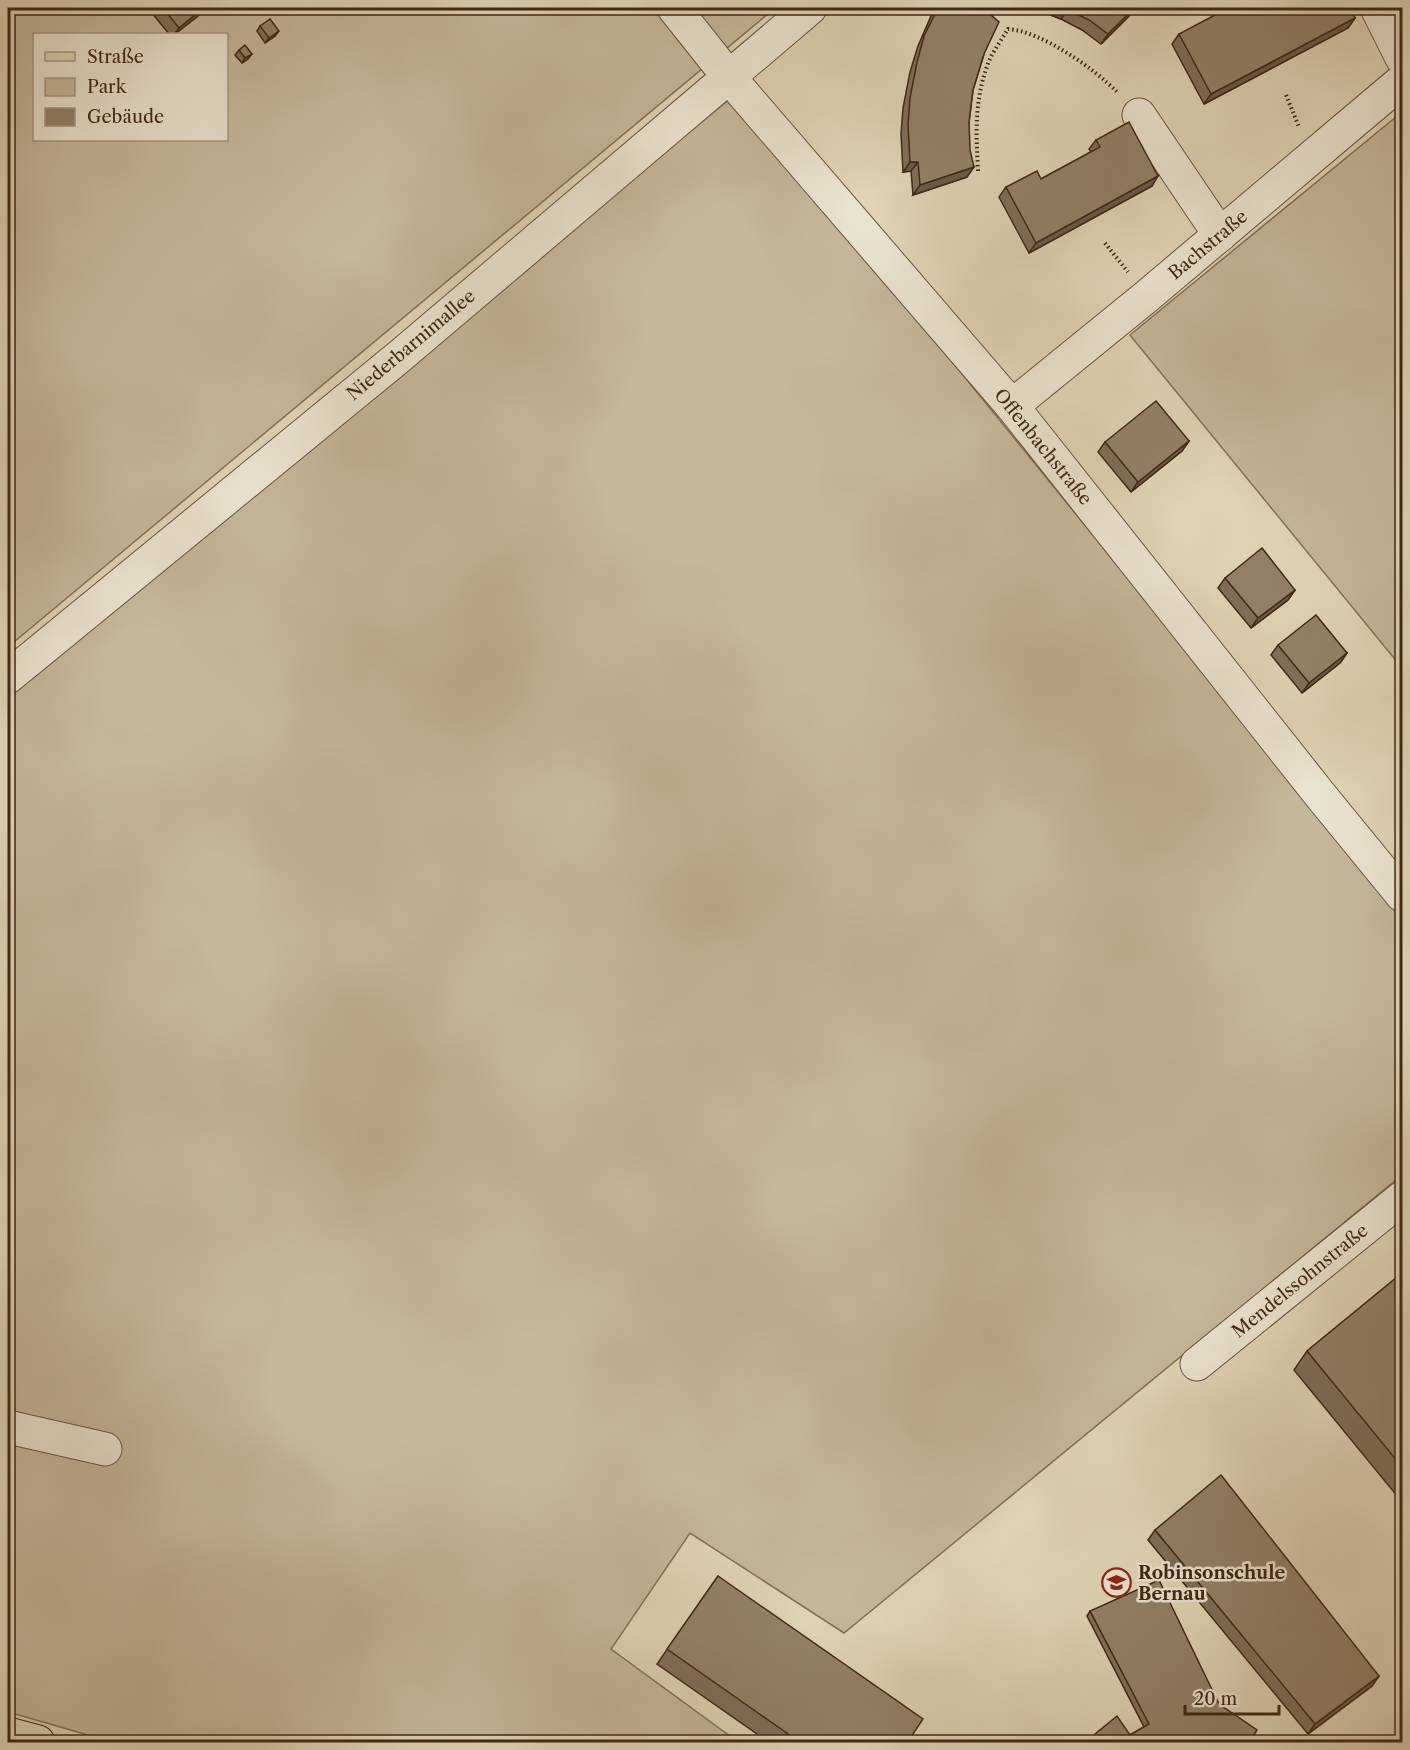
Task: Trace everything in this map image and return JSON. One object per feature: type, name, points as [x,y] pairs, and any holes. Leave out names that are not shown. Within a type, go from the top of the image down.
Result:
[{"type":"main road","points":[[8,1734],[38,1743]]},
{"type":"street","name":"Offenbachstraße","points":[[674,8],[728,76],[1012,406],[1402,895]]},
{"type":"street","name":"Niederbarnimallee","points":[[8,676],[400,356],[810,8]]},
{"type":"street","points":[[1377,8],[1402,58]]},
{"type":"street","name":"Bachstraße","points":[[1012,406],[1402,81]]},
{"type":"street","points":[[1138,115],[1220,235]]},
{"type":"street","name":"Mendelssohnstraße","points":[[1197,1364],[1402,1198]]},
{"type":"street","points":[[8,1427],[105,1449]]},
{"type":"path","points":[[978,171],[976,129],[978,94],[990,59],[1008,29],[1020,30],[1039,37],[1077,60],[1111,86],[1138,115]]},
{"type":"green space","points":[[8,8],[775,8],[8,647]]},
{"type":"green space","points":[[731,98],[950,359],[1402,916],[1402,1175],[844,1633],[690,1533],[611,1649],[738,1742],[112,1742],[8,1712],[8,692]]},
{"type":"green space","points":[[1402,112],[1402,668],[1130,335]]},
{"type":"building","points":[[163,8],[203,8],[179,28]]},
{"type":"building","points":[[938,8],[983,8],[999,22],[984,54],[973,90],[969,122],[970,150],[974,167],[920,185],[918,162],[910,162],[908,124],[910,98],[924,36]]},
{"type":"building","points":[[1064,8],[1134,8],[1108,34],[1089,20]]},
{"type":"building","points":[[1228,8],[1350,8],[1355,18],[1211,94],[1179,34]]},
{"type":"building","points":[[270,19],[279,31],[269,38],[260,26]]},
{"type":"building","points":[[245,45],[252,54],[245,58],[239,50]]},
{"type":"building","points":[[1129,122],[1158,176],[1036,243],[1006,187],[1037,171],[1041,179],[1100,147],[1096,140]]},
{"type":"building","points":[[1156,401],[1189,441],[1138,482],[1105,442]]},
{"type":"building","points":[[1262,548],[1295,590],[1258,618],[1225,578]]},
{"type":"building","points":[[1316,615],[1347,653],[1309,683],[1278,645]]},
{"type":"building","points":[[1402,1273],[1402,1467],[1307,1351]]},
{"type":"building","points":[[1221,1475],[1379,1676],[1315,1724],[1155,1530]]},
{"type":"building","points":[[718,1576],[923,1719],[907,1743],[801,1743],[667,1649]]},
{"type":"building","points":[[1159,1580],[1219,1704],[1257,1730],[1249,1743],[1084,1743],[1117,1716],[1130,1735],[1149,1724],[1090,1611]]},
{"type":"place","name":"Robinsonschule Bernau","points":[[1117,1583]]}]
